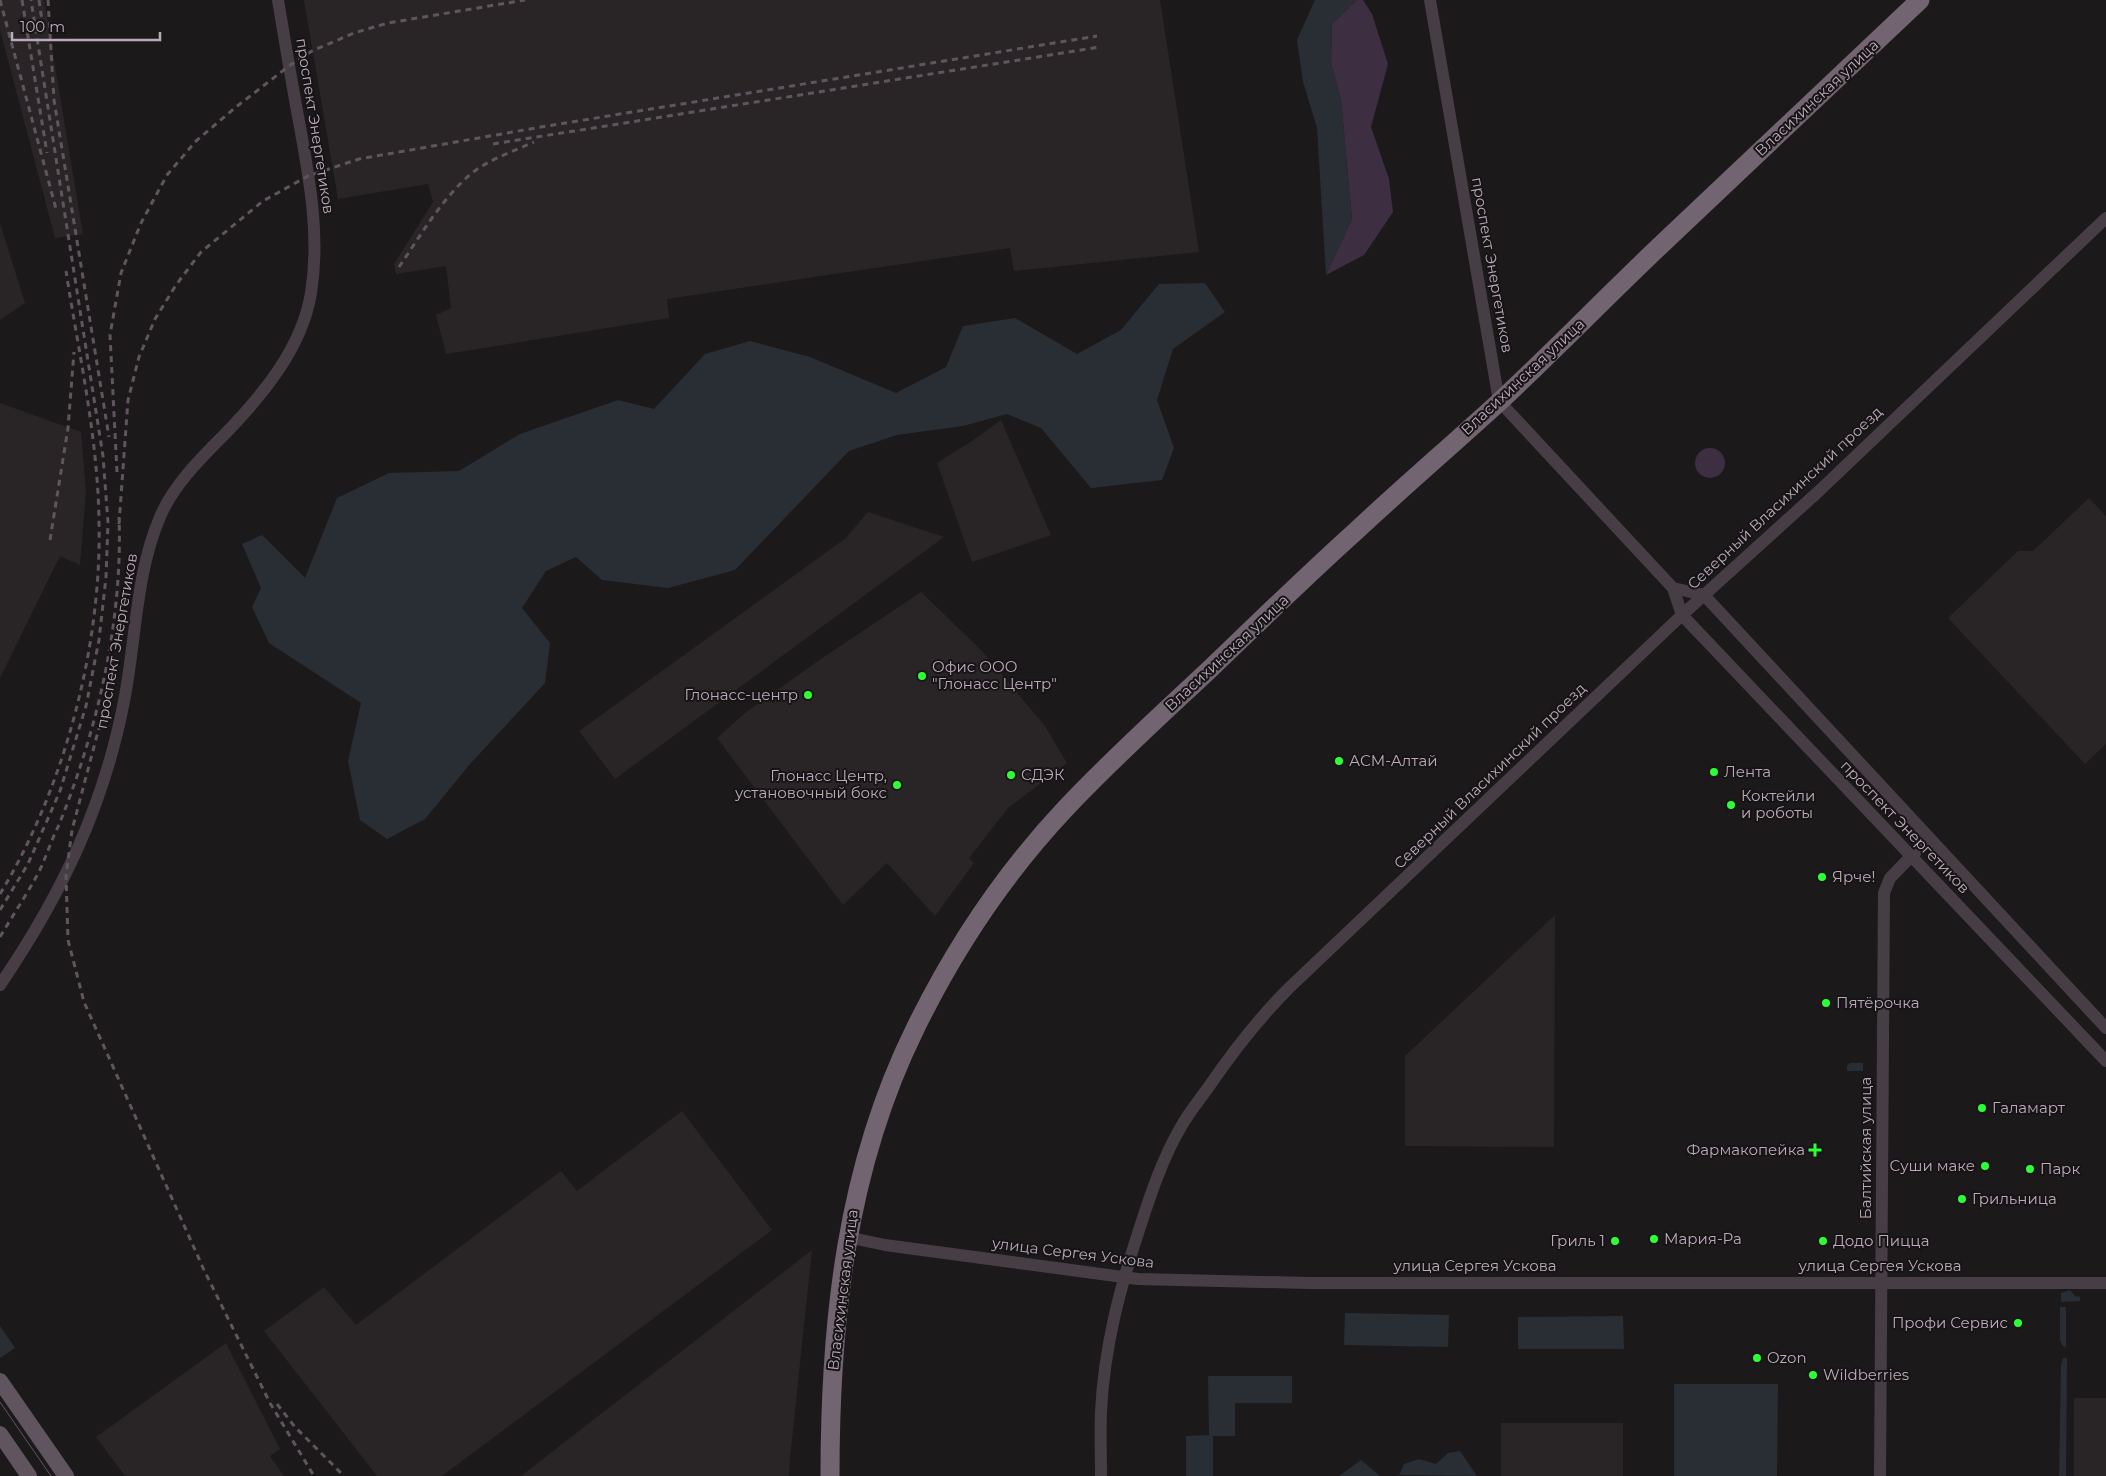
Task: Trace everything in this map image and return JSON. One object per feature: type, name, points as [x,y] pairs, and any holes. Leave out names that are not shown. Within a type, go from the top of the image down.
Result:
[{"type":"highway","name":"Власихинская улица","points":[[830,1476],[830,1412],[834,1337],[847,1238],[865,1161],[892,1080],[914,1031],[944,974],[978,919],[1018,864],[1064,810],[1114,759],[1355,532],[1499,401],[1920,0]]},
{"type":"main road","points":[[0,1381],[66,1476]]},
{"type":"main road","points":[[0,1434],[5,1450],[29,1476]]},
{"type":"street","name":"проспект Энергетиков","points":[[0,985],[37,928],[66,876],[102,786],[114,745],[125,695],[143,575],[160,516],[171,497],[196,463],[278,373],[300,329],[311,296],[315,262],[314,208],[278,0]]},
{"type":"street","name":"проспект Энергетиков","points":[[1430,0],[1499,401]]},
{"type":"street","name":"Северный Власихинский проезд","points":[[1101,1476],[1101,1412],[1110,1332],[1117,1300],[1149,1198],[1182,1124],[1261,1016],[1682,615],[1819,491],[2106,218]]},
{"type":"street","points":[[1499,401],[1674,588],[1682,615]]},
{"type":"street","points":[[1674,588],[1704,595]]},
{"type":"street","name":"проспект Энергетиков","points":[[1704,595],[2106,1028]]},
{"type":"street","name":"проспект Энергетиков","points":[[1682,615],[2106,1061]]},
{"type":"street","name":"Балтийская улица","points":[[1880,1476],[1884,893],[1890,878],[1929,838]]},
{"type":"street","name":"улица Сергея Ускова","points":[[847,1238],[1124,1278],[1309,1283],[2106,1283]]},
{"type":"shaded area","points":[[0,0],[44,0],[83,234],[55,238],[0,30]]},
{"type":"shaded area","points":[[304,0],[1160,0],[1199,252],[1014,271],[1010,248],[667,299],[669,318],[446,354],[436,315],[451,308],[446,266],[396,274],[394,264],[433,202],[428,184],[338,199]]},
{"type":"shaded area","points":[[1315,0],[1357,0],[1332,24],[1331,63],[1341,100],[1352,219],[1326,275],[1317,128],[1303,82],[1297,40]]},
{"type":"shaded area","points":[[1357,0],[1363,0],[1372,14],[1388,64],[1371,127],[1389,179],[1393,212],[1364,255],[1326,275],[1352,219],[1341,100],[1331,63],[1332,24]]},
{"type":"shaded area","points":[[0,223],[25,303],[0,320]]},
{"type":"shaded area","points":[[1205,283],[1225,312],[1173,349],[1157,400],[1174,448],[1162,480],[1091,488],[1041,428],[1007,414],[963,426],[897,435],[849,451],[735,570],[668,588],[602,580],[576,557],[546,571],[522,608],[550,643],[545,683],[470,764],[425,819],[387,839],[360,820],[348,761],[361,703],[269,643],[252,607],[261,588],[242,544],[262,535],[305,578],[337,498],[389,473],[459,471],[520,434],[618,400],[654,409],[705,354],[750,341],[810,357],[896,393],[946,367],[963,326],[1015,318],[1077,354],[1121,330],[1159,284]]},
{"type":"shaded area","points":[[0,403],[81,432],[86,492],[80,565],[60,556],[0,678]]},
{"type":"shaded area","points":[[1001,420],[1051,535],[972,562],[937,463]]},
{"type":"shaded area","points":[[1710,448],[1721,452],[1725,463],[1721,474],[1710,478],[1699,474],[1695,463],[1699,452]]},
{"type":"shaded area","points":[[2089,498],[2106,516],[2106,744],[2085,764],[1948,618],[2018,551],[2033,551]]},
{"type":"shaded area","points":[[868,512],[944,537],[615,779],[579,731],[846,538]]},
{"type":"shaded area","points":[[921,592],[983,652],[1045,726],[1067,763],[1008,808],[969,858],[974,863],[935,916],[887,863],[843,905],[717,738],[745,713]]},
{"type":"shaded area","points":[[1555,915],[1554,1147],[1405,1146],[1405,1056]]},
{"type":"shaded area","points":[[1850,1063],[1863,1063],[1863,1071],[1847,1071],[1847,1066]]},
{"type":"shaded area","points":[[682,1111],[772,1230],[442,1476],[377,1476],[264,1331],[324,1287],[356,1325],[561,1171],[577,1191]]},
{"type":"shaded area","points":[[812,1250],[789,1476],[521,1476]]},
{"type":"shaded area","points":[[2070,1290],[2075,1296],[2080,1297],[2080,1301],[2061,1302],[2061,1293]]},
{"type":"shaded area","points":[[2060,1307],[2066,1307],[2066,1348],[2060,1340]]},
{"type":"shaded area","points":[[1345,1313],[1449,1315],[1448,1347],[1344,1345]]},
{"type":"shaded area","points":[[1623,1316],[1624,1349],[1518,1349],[1518,1317]]},
{"type":"shaded area","points":[[0,1326],[15,1348],[0,1358]]},
{"type":"shaded area","points":[[226,1343],[280,1449],[270,1456],[284,1476],[125,1476],[96,1437]]},
{"type":"shaded area","points":[[2063,1358],[2067,1358],[2066,1476],[2059,1476],[2061,1365]]},
{"type":"shaded area","points":[[1208,1376],[1292,1376],[1292,1403],[1235,1403],[1235,1436],[1213,1436],[1213,1476],[1186,1476],[1186,1436],[1209,1435]]},
{"type":"shaded area","points":[[1674,1384],[1778,1384],[1777,1476],[1674,1476]]},
{"type":"shaded area","points":[[2074,1398],[2106,1398],[2106,1476],[2074,1476]]},
{"type":"shaded area","points":[[1501,1423],[1623,1423],[1623,1476],[1501,1476]]},
{"type":"shaded area","points":[[1460,1451],[1477,1476],[1399,1475],[1404,1464],[1419,1459],[1436,1464],[1448,1453]]},
{"type":"shaded area","points":[[1361,1460],[1380,1476],[1339,1476]]},
{"type":"tram line","points":[[0,1402],[51,1476]]},
{"type":"railway","points":[[0,0],[56,209]]},
{"type":"railway","points":[[22,0],[47,153]]},
{"type":"railway","points":[[0,910],[28,864],[60,791],[86,706],[99,640],[106,577],[108,523],[103,456],[31,0]]},
{"type":"railway","points":[[39,0],[42,21]]},
{"type":"railway","points":[[48,0],[54,100],[109,437]]},
{"type":"railway","points":[[117,472],[110,335],[121,273],[141,223],[167,175],[196,141],[236,107],[289,66],[312,51],[354,33],[388,23],[525,0]]},
{"type":"railway","points":[[119,524],[128,400],[139,357],[155,319],[176,285],[201,252],[263,201],[308,176],[359,159],[547,126],[1097,36]]},
{"type":"railway","points":[[493,144],[1100,47]]},
{"type":"railway","points":[[399,267],[433,217],[461,183],[486,164],[534,142]]},
{"type":"railway","points":[[0,894],[23,853],[43,809],[60,763],[75,715],[86,667],[94,618],[98,569],[98,491],[92,428],[66,271]]},
{"type":"railway","points":[[50,540],[68,428],[74,352]]},
{"type":"railway","points":[[0,937],[42,866],[85,753],[105,675],[112,636],[117,596],[119,517]]},
{"type":"railway","points":[[100,724],[72,830],[66,876],[68,940],[84,1002],[204,1270],[270,1403],[314,1476]]},
{"type":"railway","points":[[277,1404],[295,1427],[344,1476]]},
{"type":"place","name":"Офис ООО \"Глонасс Центр\"","points":[[922,676]]},
{"type":"place","name":"Глонасс-центр","points":[[808,695]]},
{"type":"place","name":"АСМ-Алтай","points":[[1339,761]]},
{"type":"place","name":"Лента","points":[[1714,772]]},
{"type":"place","name":"СДЭК","points":[[1011,775]]},
{"type":"place","name":"Глонасс Центр, установочный бокс","points":[[897,785]]},
{"type":"place","name":"Коктейли и роботы","points":[[1731,805]]},
{"type":"place","name":"Ярче!","points":[[1822,877]]},
{"type":"place","name":"Пятёрочка","points":[[1826,1003]]},
{"type":"place","name":"Галамарт","points":[[1982,1108]]},
{"type":"place","name":"Фармакопейка","points":[[1815,1150]]},
{"type":"place","name":"Суши маке","points":[[1985,1166]]},
{"type":"place","name":"Парк","points":[[2030,1169]]},
{"type":"place","name":"Грильница","points":[[1962,1199]]},
{"type":"place","name":"Мария-Ра","points":[[1654,1239]]},
{"type":"place","name":"Гриль 1","points":[[1615,1241]]},
{"type":"place","name":"Додо Пицца","points":[[1823,1241]]},
{"type":"place","name":"Профи Сервис","points":[[2018,1323]]},
{"type":"place","name":"Ozon","points":[[1757,1358]]},
{"type":"place","name":"Wildberries","points":[[1813,1375]]}]
